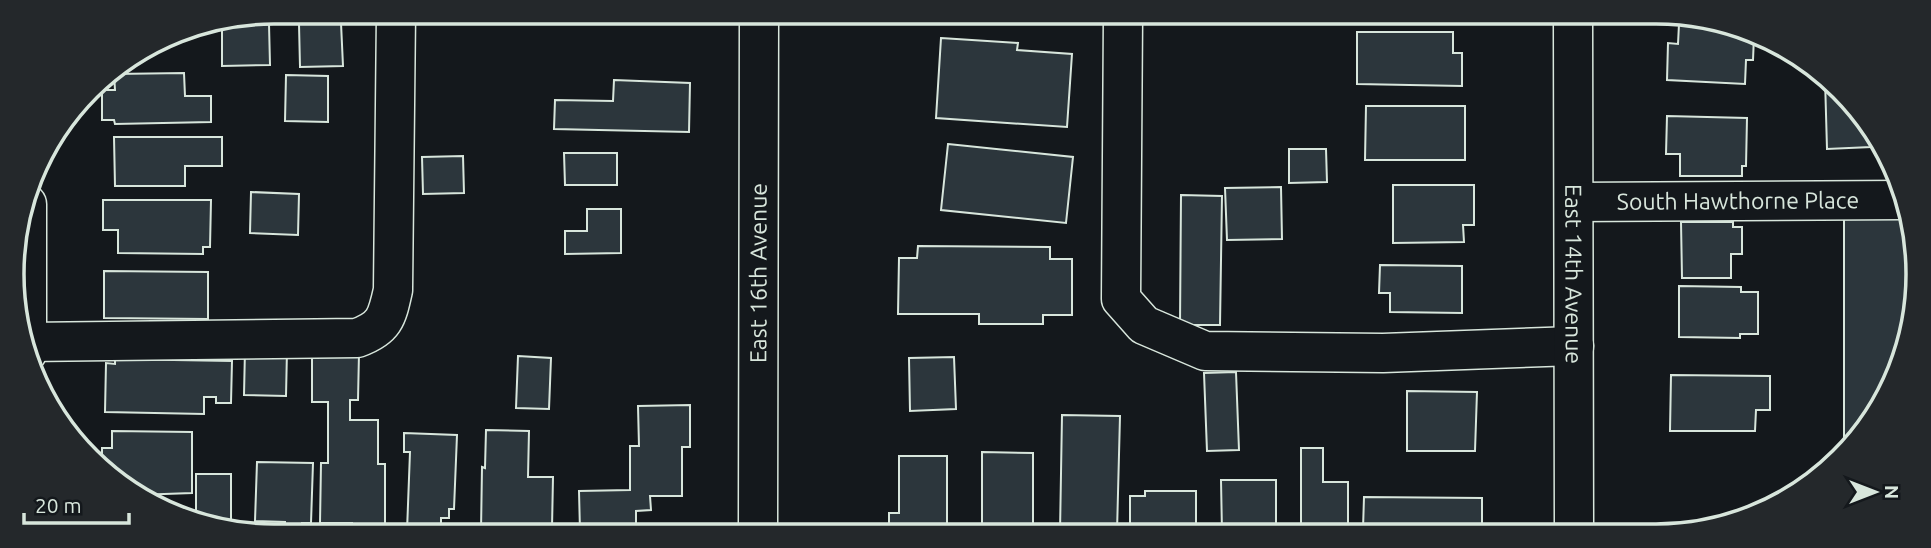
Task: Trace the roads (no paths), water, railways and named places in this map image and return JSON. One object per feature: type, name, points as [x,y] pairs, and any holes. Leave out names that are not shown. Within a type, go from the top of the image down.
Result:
[{"type":"street","points":[[36,347],[358,338],[376,331],[387,315],[393,290],[396,24]]},
{"type":"street","name":"East 16th Avenue","points":[[758,524],[759,24]]},
{"type":"street","points":[[1123,24],[1121,299],[1144,325],[1205,351],[1383,353],[1574,346]]},
{"type":"street","name":"East 14th Avenue","points":[[1573,24],[1574,524]]},
{"type":"street","name":"South Hawthorne Place","points":[[1574,202],[1895,200]]},
{"type":"street","points":[[27,241],[27,307]]}]
